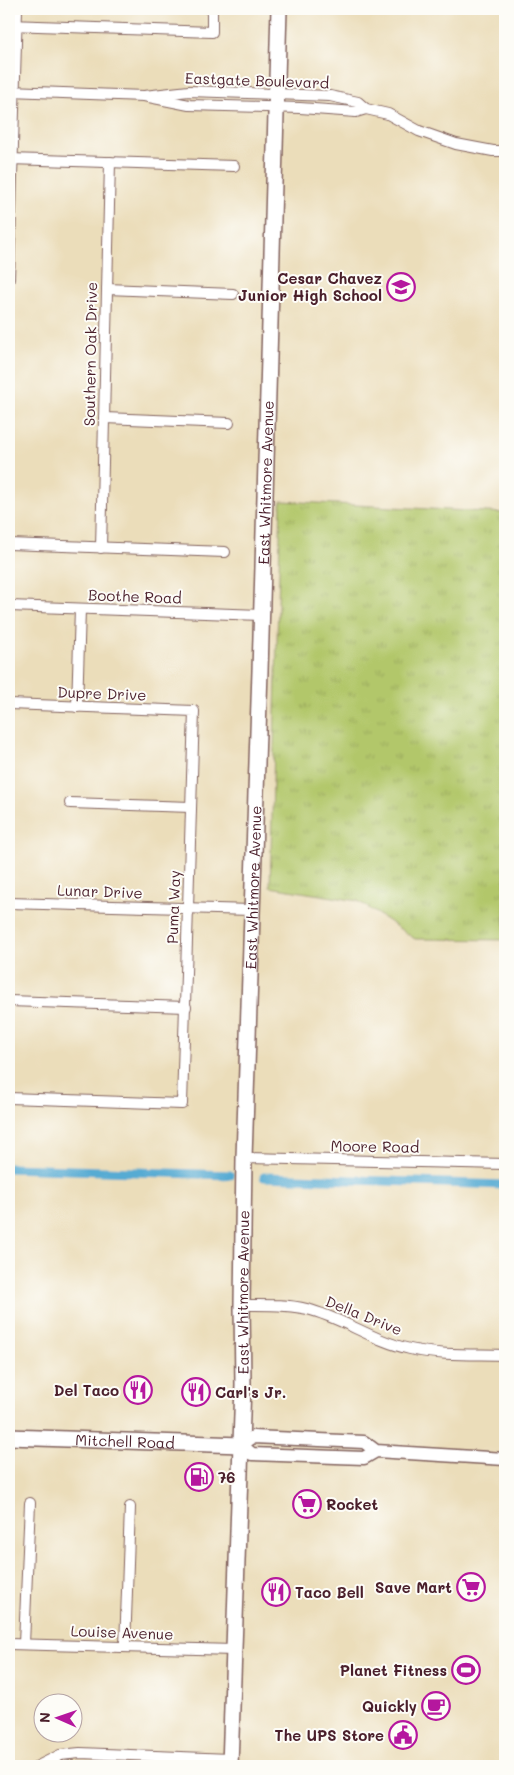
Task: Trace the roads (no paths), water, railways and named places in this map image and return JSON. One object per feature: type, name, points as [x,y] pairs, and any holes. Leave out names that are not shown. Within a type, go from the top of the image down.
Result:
[{"type":"main road","name":"East Whitmore Avenue","points":[[230,1762],[243,1385],[244,1158],[279,9]]},
{"type":"main road","name":"Mitchell Road","points":[[9,1437],[241,1445]]},
{"type":"street","points":[[9,279],[11,91],[13,26],[17,9]]},
{"type":"street","points":[[13,26],[212,32],[212,9]]},
{"type":"street","name":"Eastgate Boulevard","points":[[11,91],[144,96],[189,105],[276,101],[356,112],[366,108],[388,114],[419,131],[456,144],[493,151],[505,151]]},
{"type":"street","points":[[10,159],[234,166]]},
{"type":"street","name":"Southern Oak Drive","points":[[101,548],[110,162]]},
{"type":"street","points":[[107,290],[233,294]]},
{"type":"street","points":[[104,418],[229,423]]},
{"type":"street","points":[[9,544],[225,552]]},
{"type":"street","name":"Boothe Road","points":[[9,606],[261,616]]},
{"type":"street","points":[[77,707],[80,609]]},
{"type":"street","name":"Dupre Drive","points":[[9,704],[194,711]]},
{"type":"street","name":"Puma Way","points":[[9,1098],[182,1104],[194,711]]},
{"type":"street","points":[[70,803],[191,807]]},
{"type":"street","name":"Lunar Drive","points":[[9,903],[251,910]]},
{"type":"street","points":[[9,1001],[186,1007]]},
{"type":"street","name":"Moore Road","points":[[244,1158],[505,1164]]},
{"type":"street","name":"Della Drive","points":[[242,1305],[306,1309],[387,1342],[410,1349],[440,1353],[505,1355]]},
{"type":"street","name":"Mitchell Road","points":[[241,1445],[253,1437],[364,1442],[376,1451],[505,1459]]},
{"type":"street","points":[[24,1644],[30,1503]]},
{"type":"street","points":[[125,1647],[130,1507]]},
{"type":"street","name":"Louise Avenue","points":[[9,1644],[234,1650]]},
{"type":"street","points":[[38,1766],[60,1755],[80,1753],[230,1762]]},
{"type":"waterway","points":[[9,1168],[230,1175]]},
{"type":"waterway","points":[[264,1177],[505,1185]]},
{"type":"place","name":"Cesar Chavez Junior High School","points":[[401,287]]},
{"type":"place","name":"Del Taco","points":[[138,1390]]},
{"type":"place","name":"Carl's Jr.","points":[[196,1392]]},
{"type":"place","name":"76","points":[[199,1477]]},
{"type":"place","name":"Rocket","points":[[307,1504]]},
{"type":"place","name":"Save Mart","points":[[471,1587]]},
{"type":"place","name":"Taco Bell","points":[[276,1592]]},
{"type":"place","name":"Planet Fitness","points":[[466,1670]]},
{"type":"place","name":"Quickly","points":[[436,1706]]},
{"type":"place","name":"The UPS Store","points":[[403,1735]]}]
